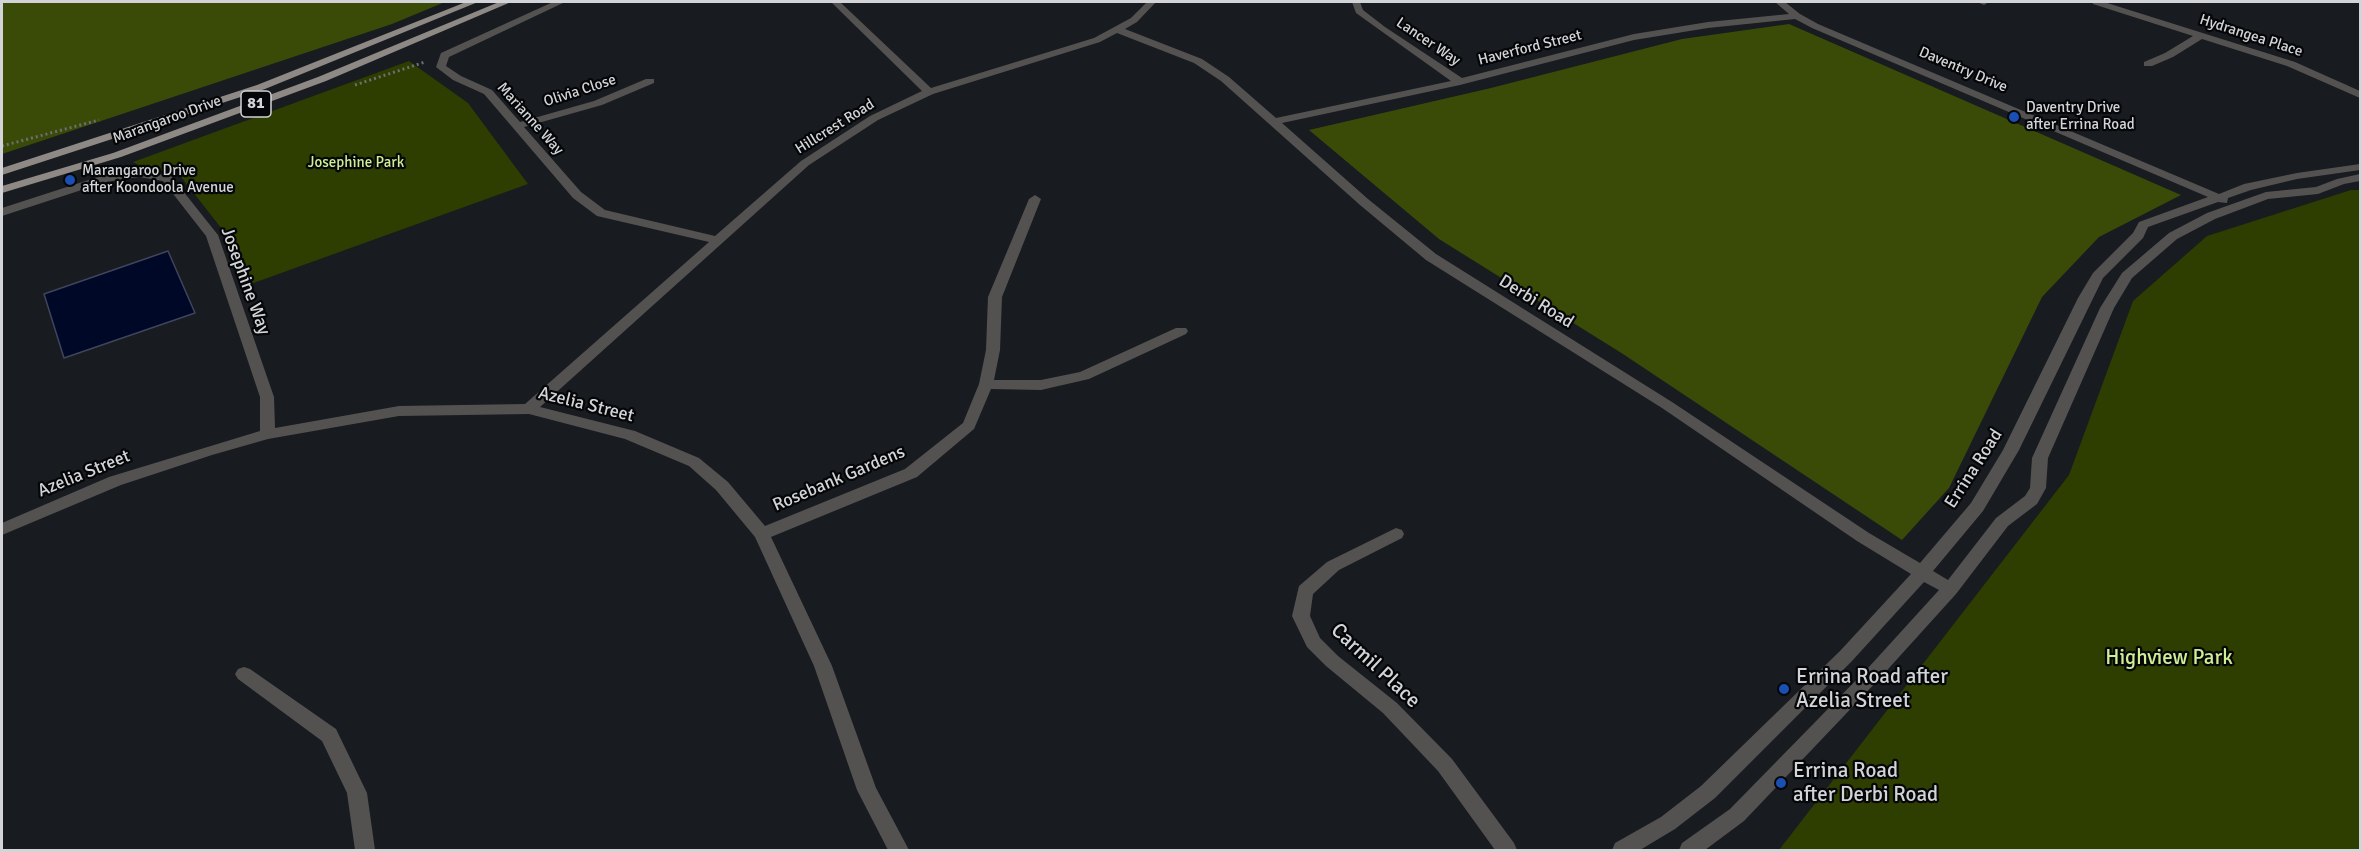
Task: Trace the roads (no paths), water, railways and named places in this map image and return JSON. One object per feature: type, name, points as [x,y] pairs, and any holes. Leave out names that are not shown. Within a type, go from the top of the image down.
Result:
[{"type":"main road","name":"Marangaroo Drive","points":[[2,172],[261,87],[473,2]]},
{"type":"main road","name":"Marangaroo Drive","points":[[2,190],[117,155],[322,80],[506,2]]},
{"type":"street","name":"Marianne Way","points":[[560,2],[445,56],[441,67],[457,78],[488,92],[577,195],[601,213],[637,224],[720,241]]},
{"type":"street","points":[[835,2],[929,92]]},
{"type":"street","name":"Hillcrest Road","points":[[529,409],[805,163],[874,118],[929,92],[1088,43],[1134,20],[1152,2]]},
{"type":"street","name":"Lancer Way","points":[[1356,2],[1359,11],[1382,29],[1460,81]]},
{"type":"street","name":"Daventry Drive","points":[[1780,2],[1797,16],[1815,26],[2168,174],[2236,206]]},
{"type":"street","name":"Hydrangea Place","points":[[2096,2],[2292,64],[2361,95]]},
{"type":"street","name":"Haverford Street","points":[[1273,122],[1460,81],[1634,37],[1708,25],[1797,16]]},
{"type":"street","name":"Derbi Road","points":[[1118,30],[1198,61],[1239,90],[1364,202],[1431,257],[1658,399],[1863,537],[1950,589]]},
{"type":"street","points":[[2148,64],[2169,55],[2201,35]]},
{"type":"street","name":"Olivia Close","points":[[517,126],[598,103],[650,81]]},
{"type":"street","name":"Errina Road","points":[[1622,850],[1668,823],[1708,792],[1846,656],[1922,573],[1977,507],[2012,450],[2085,298],[2098,276],[2139,235],[2143,225],[2248,187],[2297,176],[2361,166]]},
{"type":"street","name":"Josephine Way","points":[[2,212],[104,179],[139,174],[167,178],[212,235],[267,397],[268,434]]},
{"type":"street","points":[[1689,850],[1737,815],[1874,673],[1950,589],[2002,522],[2031,500],[2038,488],[2040,458],[2107,308],[2127,276],[2173,236],[2236,206],[2266,196],[2318,190],[2341,181],[2361,178]]},
{"type":"street","name":"Rosebank Gardens","points":[[762,534],[911,473],[969,426],[986,384],[993,350],[995,297],[1035,199]]},
{"type":"street","points":[[986,384],[1041,385],[1084,376],[1181,331]]},
{"type":"street","name":"Azelia Street","points":[[2,529],[115,481],[207,451],[268,434],[399,411],[529,409],[630,435],[694,462],[722,486],[762,534],[823,666],[867,790],[899,850]]},
{"type":"street","name":"Carmil Place","points":[[1396,534],[1333,566],[1305,591],[1301,616],[1313,642],[1332,661],[1390,708],[1445,765],[1508,850]]},
{"type":"street","points":[[244,674],[330,735],[357,793],[365,850]]},
{"type":"water","points":[[168,251],[195,313],[64,358],[44,294]]},
{"type":"place","name":"Daventry Drive after Errina Road","points":[[2014,117]]},
{"type":"place","name":"Marangaroo Drive after Koondoola Avenue","points":[[70,180]]},
{"type":"place","name":"Errina Road after Azelia Street","points":[[1784,689]]},
{"type":"place","name":"Errina Road after Derbi Road","points":[[1781,783]]},
{"type":"park label","name":"Josephine Park","points":[[356,163]]},
{"type":"park label","name":"Highview Park","points":[[2169,658]]}]
